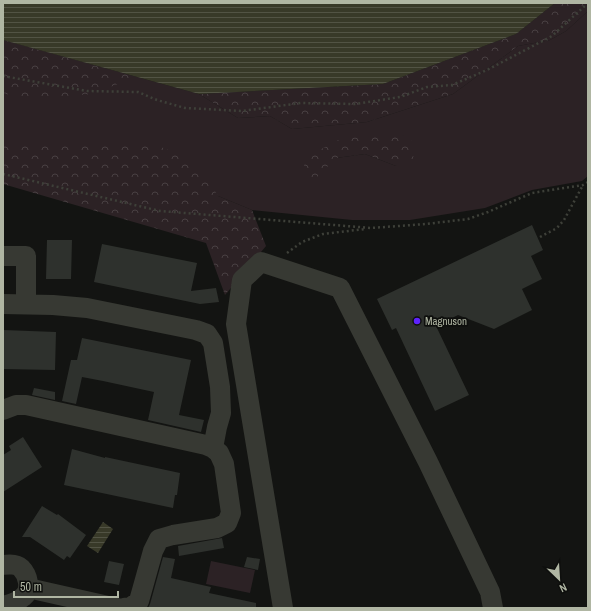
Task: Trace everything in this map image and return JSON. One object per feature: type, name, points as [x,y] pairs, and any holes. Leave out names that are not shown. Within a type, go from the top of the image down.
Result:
[{"type":"lane","points":[[3,256],[26,256],[26,304]]},
{"type":"lane","points":[[283,608],[236,324],[242,280],[262,262],[340,288],[428,462],[490,592],[493,608]]},
{"type":"lane","points":[[3,304],[87,308],[196,330],[207,334],[213,342],[220,387],[221,413],[216,427],[213,448]]},
{"type":"lane","points":[[3,410],[16,405],[26,405],[199,443],[213,448],[219,453],[224,464],[231,513],[226,523],[217,528],[173,535],[159,539],[153,551],[139,601],[131,607],[124,608]]},
{"type":"lane","points":[[3,565],[9,564],[20,567],[27,577],[28,588],[24,596],[3,606]]},
{"type":"lane","points":[[28,588],[117,608]]},
{"type":"path","points":[[3,76],[87,91],[138,92],[157,100],[185,108],[242,111],[301,103],[355,104],[400,97],[427,87],[452,85],[487,70],[552,36],[588,3]]},
{"type":"path","points":[[3,174],[160,211],[371,228]]},
{"type":"path","points":[[280,268],[283,255],[302,242],[323,234],[468,219],[532,193],[583,185],[588,182]]},
{"type":"path","points":[[540,237],[557,228],[564,220],[583,185]]},
{"type":"green space","points":[[555,3],[588,3],[588,11],[566,31],[550,40],[518,46],[453,94],[367,122],[292,129],[270,116],[238,118],[199,94],[383,84],[516,34]]},
{"type":"green space","points":[[588,11],[588,176],[582,181],[532,190],[485,208],[410,220],[352,220],[252,210],[218,196],[3,184],[3,40],[199,94],[238,118],[270,116],[292,129],[367,122],[453,94],[518,46],[550,40],[566,31]],"holes":[[[405,135],[396,166],[365,154],[336,158]]]},
{"type":"green space","points":[[3,40],[135,77],[93,94],[24,99],[3,93]]},
{"type":"green space","points":[[405,135],[415,144],[413,159],[396,166],[365,154],[336,158],[316,178],[305,175],[304,165],[312,154],[342,138]]},
{"type":"green space","points":[[116,142],[159,146],[198,163],[218,196],[252,210],[266,246],[225,295],[206,243],[3,184],[3,143]]},
{"type":"green space","points":[[211,561],[255,570],[250,593],[206,584]]},
{"type":"shaded area","points":[[3,3],[555,3],[516,34],[383,84],[199,94],[3,40]]},
{"type":"shaded area","points":[[103,522],[113,529],[98,553],[87,546]]},
{"type":"building","name":"Magnuson","points":[[532,225],[543,250],[531,256],[542,279],[522,289],[532,310],[494,329],[458,315],[436,326],[469,395],[435,411],[396,328],[392,330],[377,299]]},
{"type":"building","points":[[47,240],[72,240],[71,279],[46,279]]},
{"type":"building","points":[[102,244],[197,263],[191,291],[216,288],[219,302],[200,304],[94,282]]},
{"type":"building","points":[[3,330],[56,332],[55,370],[3,369]]},
{"type":"building","points":[[82,338],[191,360],[179,415],[204,420],[201,432],[148,420],[154,392],[82,377],[76,404],[62,401],[71,360],[77,360]]},
{"type":"building","points":[[34,388],[55,392],[55,400],[32,395]]},
{"type":"building","points":[[23,437],[42,467],[3,492],[3,455],[11,450],[9,446]]},
{"type":"building","points":[[72,449],[105,458],[180,473],[177,495],[175,495],[173,508],[64,485]]},
{"type":"building","points":[[42,506],[57,515],[58,514],[86,535],[70,558],[67,556],[64,560],[30,537],[22,537]]},
{"type":"building","points":[[222,538],[224,548],[179,556],[178,546]]},
{"type":"building","points":[[163,557],[175,559],[171,578],[211,587],[209,593],[256,603],[256,608],[148,608]]},
{"type":"building","points":[[247,557],[260,559],[258,570],[244,567]]},
{"type":"building","points":[[109,561],[124,564],[119,585],[104,582]]},
{"type":"place","name":"Magnuson","points":[[417,321]]}]
